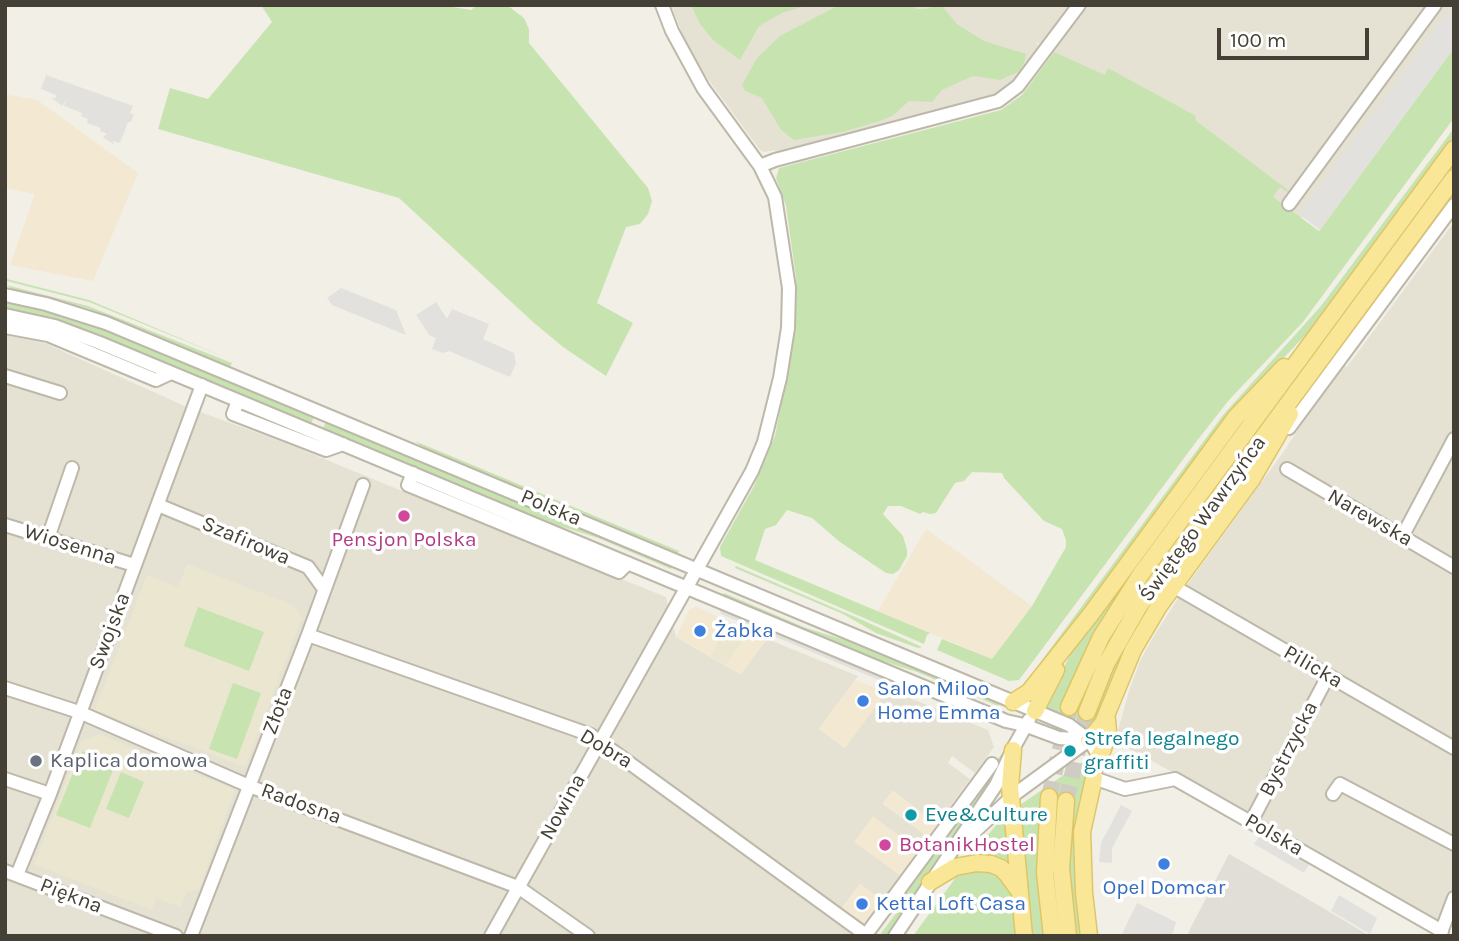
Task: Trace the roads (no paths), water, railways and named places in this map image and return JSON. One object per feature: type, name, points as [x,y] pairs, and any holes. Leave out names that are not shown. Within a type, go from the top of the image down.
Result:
[{"type":"main road","points":[[1013,702],[1029,692],[1091,614],[1237,417],[1267,383],[1316,337],[1454,149]]},
{"type":"main road","points":[[1089,740],[1107,717],[1133,650],[1173,586],[1259,467],[1336,337],[1454,178]]},
{"type":"main road","name":"Świętego Wawrzyńca","points":[[1069,708],[1093,653],[1130,589],[1316,337]]},
{"type":"main road","name":"Świętego Wawrzyńca","points":[[1087,712],[1106,664],[1139,606],[1336,337]]},
{"type":"main road","points":[[1035,711],[1059,665],[1091,614]]},
{"type":"main road","points":[[1098,758],[1104,749],[1108,732],[1107,717]]},
{"type":"main road","points":[[1014,748],[1010,772],[1011,797],[1024,936]]},
{"type":"main road","points":[[1089,936],[1084,893],[1082,832],[1094,778]]},
{"type":"main road","points":[[1049,797],[1045,873],[1052,936]]},
{"type":"main road","points":[[1066,800],[1062,868],[1068,936]]},
{"type":"main road","points":[[930,882],[955,867],[977,863],[990,864],[1001,868],[1007,874],[1019,893]]},
{"type":"street","name":"Nowina","points":[[491,936],[752,471],[764,442],[780,378],[788,328],[789,288],[775,197],[760,166],[704,88],[672,31],[662,5]]},
{"type":"street","points":[[760,166],[991,104],[1018,86],[1079,5]]},
{"type":"street","points":[[1289,204],[1435,5]]},
{"type":"street","points":[[1259,467],[1454,205]]},
{"type":"street","name":"Polska","points":[[5,295],[46,304],[106,323],[1035,711],[1076,729],[1089,740]]},
{"type":"street","name":"Polska","points":[[5,315],[70,331],[238,401],[233,414],[326,450],[343,444],[410,479],[623,568],[687,587],[1006,721],[1059,738],[1089,740]]},
{"type":"street","name":"Polska","points":[[5,327],[48,335],[156,380],[171,373]]},
{"type":"street","points":[[5,376],[60,393]]},
{"type":"street","name":"Swojska","points":[[11,873],[50,794],[202,385]]},
{"type":"street","points":[[1402,537],[1454,439]]},
{"type":"street","points":[[48,538],[72,468]]},
{"type":"street","name":"Narewska","points":[[1287,469],[1454,567]]},
{"type":"street","name":"Złota","points":[[191,936],[363,485]]},
{"type":"street","name":"Szafirowa","points":[[158,505],[308,567],[324,589]]},
{"type":"street","name":"Wiosenna","points":[[5,525],[134,565]]},
{"type":"street","name":"Pilicka","points":[[1173,586],[1454,748]]},
{"type":"street","name":"Dobra","points":[[308,635],[591,735],[865,936]]},
{"type":"street","name":"Bystrzycka","points":[[1251,822],[1328,676]]},
{"type":"street","name":"Radosna","points":[[5,688],[79,712],[249,786],[518,887],[588,936]]},
{"type":"street","points":[[895,936],[996,785],[1035,711]]},
{"type":"street","points":[[1006,721],[1014,748]]},
{"type":"street","points":[[958,843],[972,834],[1011,797],[1089,740],[1098,758],[1094,778]]},
{"type":"street","points":[[865,936],[992,764]]},
{"type":"street","name":"Polska","points":[[1094,778],[1125,789],[1175,779],[1441,933]]},
{"type":"street","points":[[5,779],[50,794]]},
{"type":"street","points":[[1333,794],[1340,785],[1454,844]]},
{"type":"street","name":"Piękna","points":[[11,873],[176,936]]},
{"type":"street","points":[[1441,933],[1454,898]]},
{"type":"tunnel","points":[[1049,797],[1069,710]]},
{"type":"tunnel","points":[[1066,801],[1087,712]]},
{"type":"place","name":"Pensjon Polska","points":[[404,516]]},
{"type":"place","name":"Żabka","points":[[700,631]]},
{"type":"place","name":"Salon Miloo Home Emma","points":[[863,701]]},
{"type":"place","name":"Strefa legalnego graffiti","points":[[1070,751]]},
{"type":"place","name":"Kaplica domowa","points":[[36,761]]},
{"type":"place","name":"Eve&Culture","points":[[911,815]]},
{"type":"place","name":"BotanikHostel","points":[[885,845]]},
{"type":"place","name":"Opel Domcar","points":[[1164,864]]},
{"type":"place","name":"Kettal Loft Casa","points":[[862,904]]}]
